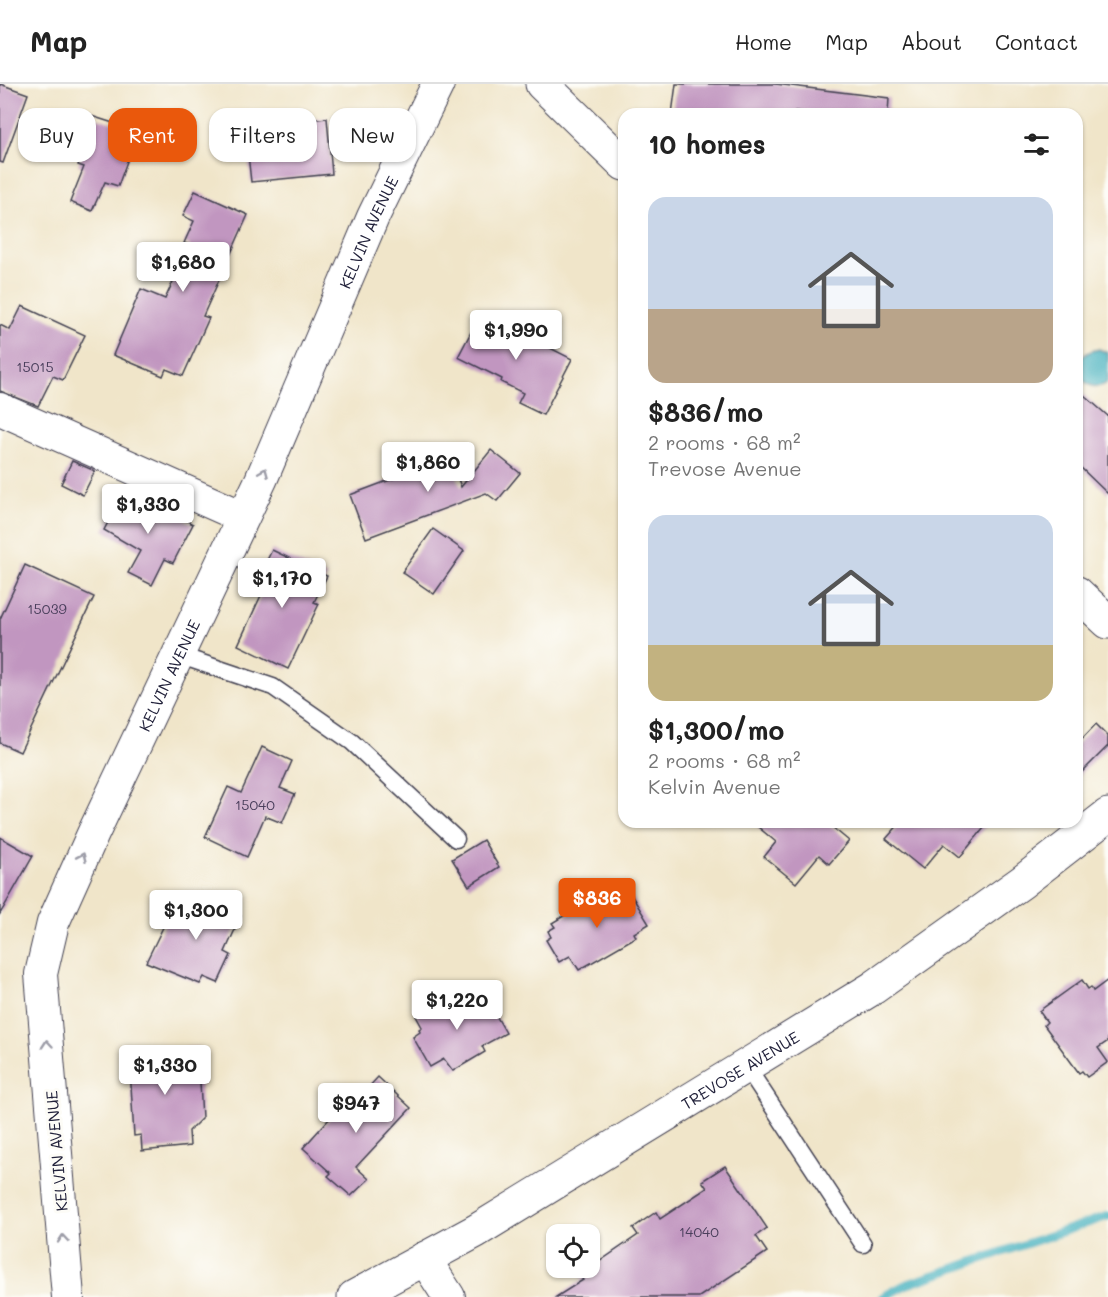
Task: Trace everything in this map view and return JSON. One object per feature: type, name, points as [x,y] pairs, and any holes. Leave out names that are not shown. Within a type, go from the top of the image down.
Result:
[{"type":"street","name":"KELVIN AVENUE","points":[[68,1297],[41,974],[53,923],[261,480],[373,217],[438,84]]},
{"type":"street","points":[[542,84],[618,158]]},
{"type":"street","points":[[0,409],[243,517]]},
{"type":"street","points":[[1083,599],[1108,622]]},
{"type":"street","name":"TREVOSE AVENUE","points":[[354,1297],[476,1231],[873,988],[1022,882],[1108,815]]},
{"type":"street","points":[[424,1258],[449,1297]]},
{"type":"lane","points":[[178,655],[273,687],[352,742],[456,839]]},
{"type":"lane","points":[[746,1065],[863,1244]]},
{"type":"water","points":[[1099,349],[1108,353],[1108,382],[1099,386],[1091,386],[1083,379],[1083,357]]},
{"type":"building","points":[[0,84],[28,94],[23,108],[18,108],[18,122],[3,163],[0,162]]},
{"type":"building","points":[[676,84],[775,84],[889,98],[888,108],[673,108]]},
{"type":"building","points":[[96,118],[108,121],[108,162],[127,162],[118,186],[105,182],[92,211],[70,202],[84,167],[78,165],[79,162],[96,162]]},
{"type":"building","points":[[327,118],[329,162],[331,162],[332,174],[251,182],[249,162],[317,162],[317,119]]},
{"type":"building","points":[[195,191],[248,215],[203,316],[209,318],[183,376],[166,369],[163,376],[113,355],[141,289],[165,299],[190,245],[184,243],[194,221],[183,216]]},
{"type":"building","points":[[22,306],[85,335],[63,380],[53,376],[38,406],[0,391],[0,325],[10,330]]},
{"type":"building","points":[[481,313],[572,359],[543,415],[518,403],[523,393],[501,382],[502,379],[458,357]]},
{"type":"building","points":[[1083,394],[1108,416],[1108,494],[1083,470]]},
{"type":"building","points":[[491,450],[520,473],[497,501],[486,493],[366,538],[350,495],[443,460],[444,463],[451,460],[461,487]]},
{"type":"building","points":[[72,461],[95,471],[83,495],[61,484]]},
{"type":"building","points":[[124,492],[160,511],[161,507],[193,524],[173,563],[165,559],[152,585],[128,573],[140,551],[104,530]]},
{"type":"building","points":[[433,529],[464,551],[434,594],[402,572]]},
{"type":"building","points":[[272,550],[327,576],[314,602],[319,604],[288,669],[238,645],[264,589],[255,585]]},
{"type":"building","points":[[25,565],[94,597],[20,752],[0,743],[0,619]]},
{"type":"building","points":[[1096,724],[1108,736],[1108,746],[1083,771],[1083,738]]},
{"type":"building","points":[[262,747],[292,761],[280,788],[295,794],[282,823],[265,816],[247,857],[205,837],[228,787],[241,793]]},
{"type":"building","points":[[759,828],[833,828],[849,841],[829,864],[819,855],[796,883],[764,857],[776,842]]},
{"type":"building","points":[[896,828],[984,828],[960,857],[944,844],[923,869],[886,839]]},
{"type":"building","points":[[0,837],[33,856],[0,914]]},
{"type":"building","points":[[483,840],[499,867],[469,886],[452,859]]},
{"type":"building","points":[[627,888],[649,924],[634,933],[636,937],[579,970],[570,956],[559,962],[546,940],[551,937],[548,931],[555,927],[552,923],[610,891],[613,896]]},
{"type":"building","points":[[190,892],[241,916],[225,952],[231,955],[218,983],[204,977],[200,984],[146,962],[172,909],[181,913]]},
{"type":"building","points":[[1082,980],[1088,989],[1091,987],[1093,991],[1108,980],[1108,1041],[1098,1048],[1108,1062],[1087,1077],[1082,1071],[1079,1073],[1044,1025],[1047,1022],[1039,1011]]},
{"type":"building","points":[[482,991],[506,1033],[482,1046],[485,1052],[453,1071],[444,1059],[430,1067],[413,1037],[420,1032],[419,1029],[422,1027],[416,1016],[446,998],[452,1008]]},
{"type":"building","points":[[198,1047],[202,1118],[189,1131],[190,1146],[142,1151],[141,1135],[134,1136],[129,1051]]},
{"type":"building","points":[[378,1077],[411,1108],[356,1167],[369,1179],[351,1196],[328,1176],[331,1173],[303,1148],[349,1097],[355,1102]]},
{"type":"building","points":[[725,1166],[767,1228],[756,1236],[767,1252],[699,1297],[556,1297],[583,1280],[582,1278],[600,1278],[600,1261],[638,1235],[633,1228],[656,1212],[660,1219],[707,1188],[702,1181]]},
{"type":"waterway","points":[[883,1297],[905,1285],[1108,1216]]}]
